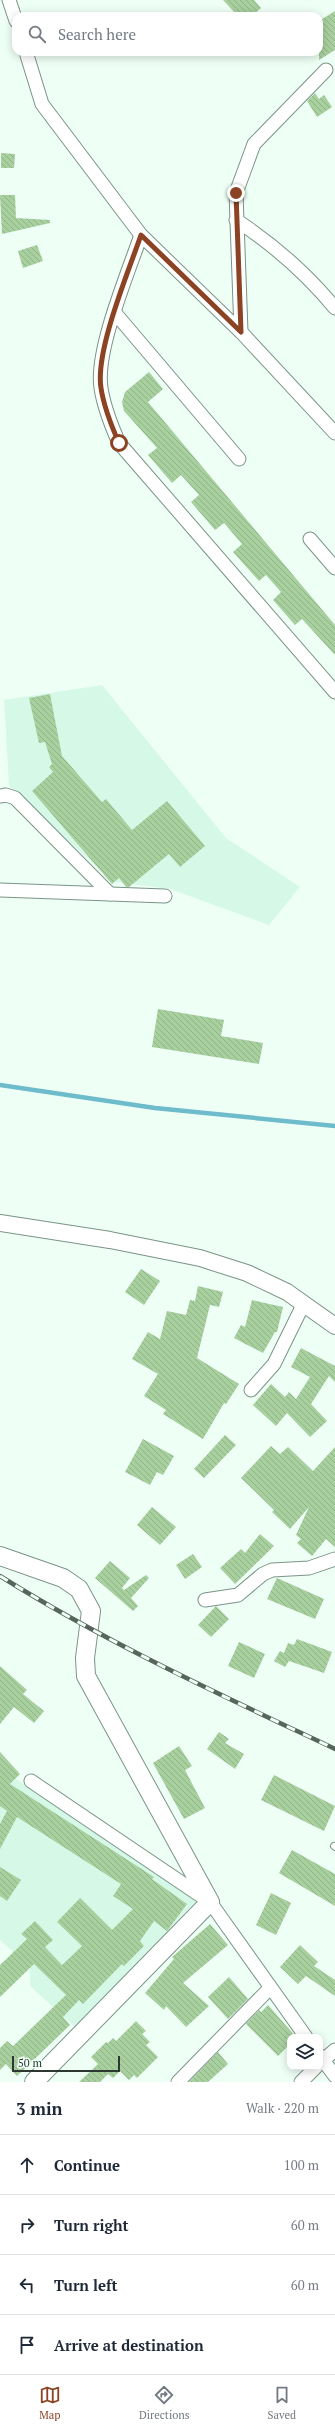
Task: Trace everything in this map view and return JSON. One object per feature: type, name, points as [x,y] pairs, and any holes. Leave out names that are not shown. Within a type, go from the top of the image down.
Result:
[{"type":"main road","points":[[0,1556],[63,1578],[79,1590],[91,1611],[85,1658],[86,1676],[210,1902],[34,2082]]},
{"type":"street","points":[[9,0],[13,12]]},
{"type":"street","points":[[27,56],[42,104],[141,235],[241,332],[335,432]]},
{"type":"street","points":[[241,332],[236,193],[254,144],[326,70]]},
{"type":"street","points":[[236,220],[270,242],[311,279],[335,308]]},
{"type":"street","points":[[141,235],[101,359],[100,387],[106,415],[119,443],[335,691]]},
{"type":"street","points":[[115,313],[240,459]]},
{"type":"street","points":[[310,539],[335,568]]},
{"type":"street","points":[[0,796],[6,795],[15,798],[110,894]]},
{"type":"street","points":[[0,890],[165,896]]},
{"type":"street","points":[[0,1223],[110,1240],[200,1258],[247,1273],[287,1292],[335,1326]]},
{"type":"street","points":[[251,1390],[274,1364],[304,1303]]},
{"type":"street","points":[[205,1600],[238,1595],[263,1574],[272,1570],[309,1568],[335,1559]]},
{"type":"street","points":[[31,1781],[210,1902],[304,2034]]},
{"type":"street","points":[[178,2082],[270,1988]]},
{"type":"street","points":[[323,2059],[335,2050]]},
{"type":"street","points":[[323,2064],[335,2076]]},
{"type":"street","points":[[301,2082],[312,2070]]},
{"type":"shaded area","points":[[102,685],[226,838],[300,887],[269,925],[170,889],[113,882],[9,786],[4,700]]},
{"type":"shaded area","points":[[16,1779],[197,1900],[75,2027],[30,1986],[30,1967],[0,1940],[0,1794]]},
{"type":"building","points":[[223,0],[254,0],[261,8],[256,12],[234,12]]},
{"type":"building","points":[[335,11],[335,50],[319,60],[319,56],[323,56],[323,18]]},
{"type":"building","points":[[315,93],[319,99],[324,95],[332,107],[317,117],[307,101]]},
{"type":"building","points":[[1,153],[15,154],[14,168],[1,168]]},
{"type":"building","points":[[0,195],[15,195],[16,218],[50,220],[50,223],[2,234]]},
{"type":"building","points":[[37,245],[43,261],[23,268],[18,251]]},
{"type":"building","points":[[149,372],[163,389],[148,402],[335,625],[335,655],[302,619],[295,625],[273,600],[281,592],[266,575],[259,581],[233,552],[242,544],[224,523],[215,530],[191,502],[199,495],[181,475],[172,483],[148,455],[157,448],[124,411],[122,402],[125,392]]},
{"type":"building","points":[[50,694],[62,756],[102,802],[106,799],[132,830],[167,801],[205,846],[180,867],[169,854],[129,887],[126,887],[119,878],[112,884],[32,791],[53,772],[49,767],[52,764],[45,742],[39,743],[29,698]]},
{"type":"building","points":[[158,1009],[224,1020],[221,1036],[263,1043],[259,1064],[152,1047]]},
{"type":"building","points":[[141,1269],[160,1281],[144,1305],[125,1292]]},
{"type":"building","points":[[198,1286],[223,1292],[219,1307],[210,1305],[197,1358],[239,1384],[226,1404],[224,1403],[203,1439],[163,1414],[166,1410],[144,1396],[158,1374],[132,1359],[148,1332],[160,1339],[167,1311],[186,1315],[190,1300],[195,1301]]},
{"type":"building","points":[[252,1300],[283,1307],[277,1332],[275,1332],[263,1353],[234,1338],[241,1325],[245,1327]]},
{"type":"building","points":[[301,1348],[335,1366],[335,1382],[329,1376],[311,1404],[327,1421],[310,1437],[287,1413],[276,1426],[253,1405],[271,1384],[285,1397],[289,1392],[296,1399],[310,1377],[291,1367]]},
{"type":"building","points":[[225,1435],[236,1445],[204,1478],[194,1469]]},
{"type":"building","points":[[143,1439],[174,1456],[163,1475],[157,1472],[150,1485],[125,1472]]},
{"type":"building","points":[[271,1446],[280,1454],[288,1447],[313,1471],[335,1447],[335,1547],[326,1539],[312,1556],[297,1543],[301,1539],[296,1535],[309,1507],[290,1529],[272,1512],[274,1510],[241,1478]]},
{"type":"building","points":[[152,1507],[176,1527],[160,1545],[137,1525]]},
{"type":"building","points":[[260,1534],[274,1546],[235,1584],[220,1568],[241,1549],[245,1553]]},
{"type":"building","points":[[193,1554],[202,1567],[185,1579],[176,1565]]},
{"type":"building","points":[[110,1561],[130,1578],[122,1588],[124,1590],[146,1575],[149,1578],[131,1598],[138,1606],[133,1611],[95,1578]]},
{"type":"building","points":[[277,1578],[324,1599],[315,1619],[267,1599]]},
{"type":"building","points":[[216,1606],[229,1619],[211,1637],[198,1625]]},
{"type":"building","points":[[297,1639],[332,1652],[324,1673],[289,1661],[285,1667],[274,1661],[280,1651],[284,1653],[288,1643],[294,1645]]},
{"type":"building","points":[[239,1642],[265,1654],[254,1678],[228,1666]]},
{"type":"building","points":[[0,1666],[27,1690],[23,1694],[44,1711],[34,1723],[14,1707],[0,1724]]},
{"type":"building","points":[[219,1732],[229,1739],[225,1743],[244,1754],[235,1769],[207,1749]]},
{"type":"building","points":[[179,1746],[192,1766],[185,1770],[205,1808],[184,1819],[153,1763]]},
{"type":"building","points":[[0,1752],[20,1774],[10,1784],[154,1877],[152,1879],[187,1904],[167,1931],[154,1921],[140,1941],[144,1946],[124,1966],[122,1964],[83,2004],[79,2000],[63,2017],[70,2025],[17,2076],[6,2064],[0,2070],[0,2048],[7,2041],[13,2046],[66,1995],[34,1964],[0,1997],[0,1965],[27,1939],[21,1934],[35,1921],[53,1940],[45,1947],[62,1965],[82,1946],[57,1922],[80,1898],[112,1930],[133,1909],[113,1896],[121,1884],[17,1817],[0,1849],[0,1824],[7,1811],[0,1806]]},
{"type":"building","points":[[274,1775],[335,1806],[324,1831],[261,1800]]},
{"type":"building","points":[[292,1850],[335,1874],[335,1906],[279,1873]]},
{"type":"building","points":[[0,1867],[21,1880],[7,1901],[0,1896]]},
{"type":"building","points":[[271,1893],[291,1903],[276,1935],[256,1925]]},
{"type":"building","points":[[210,1924],[228,1945],[183,1983],[209,2006],[186,2027],[166,2006],[164,2010],[145,1993],[174,1959],[172,1957]]},
{"type":"building","points":[[300,1945],[318,1962],[314,1966],[335,1980],[335,1996],[306,1976],[298,1984],[280,1967]]},
{"type":"building","points":[[229,1977],[248,1999],[228,2019],[208,1997]]},
{"type":"building","points":[[268,2005],[293,2034],[287,2034],[287,2047],[278,2056],[246,2024],[259,2010],[261,2012]]},
{"type":"building","points":[[136,2021],[146,2031],[142,2034],[150,2042],[146,2045],[158,2057],[137,2078],[134,2075],[129,2080],[120,2071],[113,2078],[108,2074],[100,2082],[79,2082],[98,2064],[91,2057],[106,2042],[108,2043],[113,2038],[116,2041]]},
{"type":"building","points":[[218,2052],[228,2064],[208,2082],[189,2082]]},
{"type":"waterway","points":[[0,1085],[155,1108],[335,1126]]},
{"type":"railway","points":[[0,1576],[81,1624],[123,1646],[335,1749]]},
{"type":"route","points":[[119,443],[106,415],[100,387],[101,359],[141,235],[241,332],[236,193]]}]
